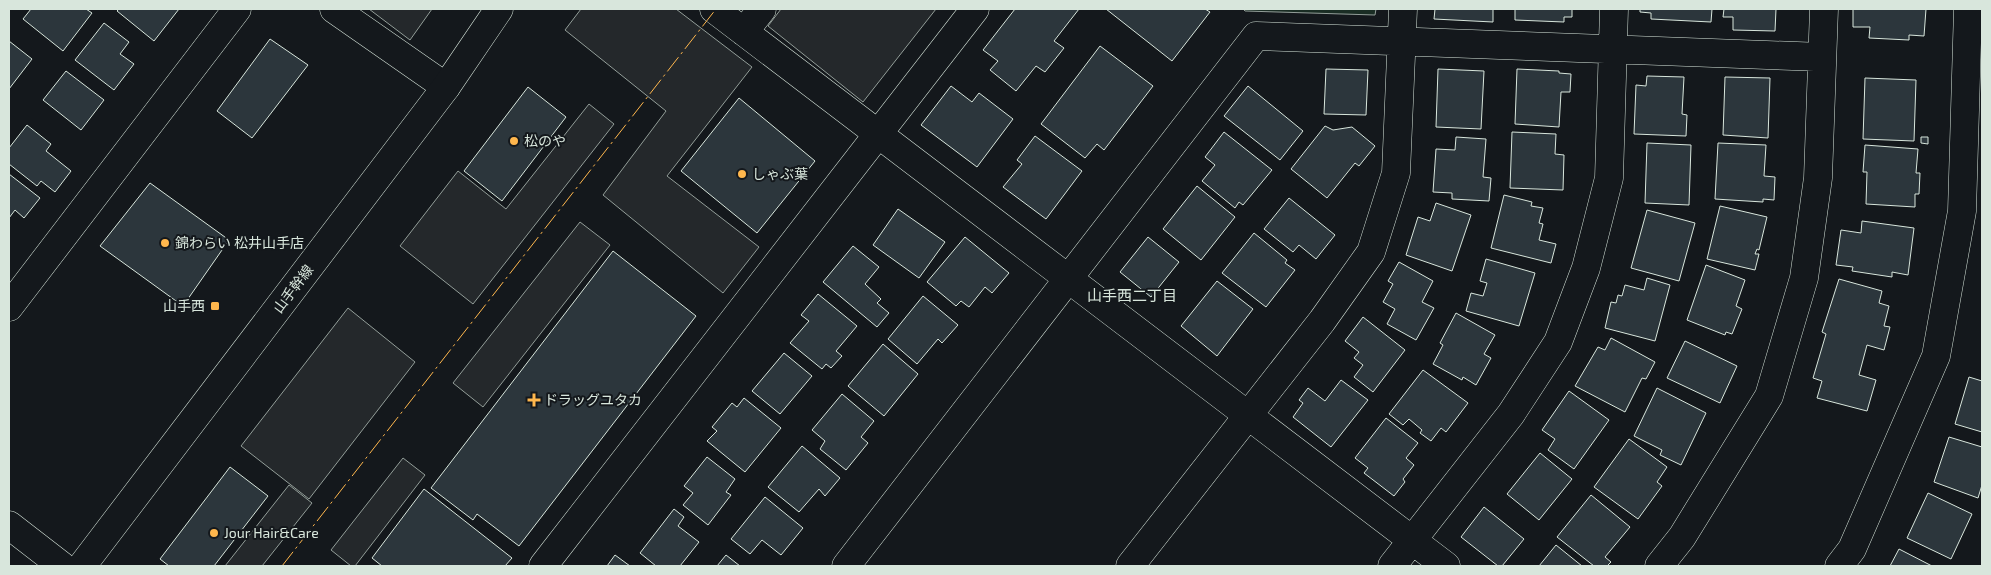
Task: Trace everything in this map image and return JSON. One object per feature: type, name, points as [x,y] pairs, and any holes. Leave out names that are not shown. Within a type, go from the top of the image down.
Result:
[{"type":"street","points":[[9,306],[237,9]]},
{"type":"street","points":[[334,9],[446,87]]},
{"type":"street","name":"山手幹線","points":[[82,566],[446,87],[499,9]]},
{"type":"street","points":[[714,9],[1446,566]]},
{"type":"street","points":[[744,32],[762,9]]},
{"type":"street","points":[[543,566],[975,9]]},
{"type":"street","points":[[1130,566],[1322,321],[1371,252],[1396,173],[1403,9]]},
{"type":"street","points":[[1392,566],[1511,414],[1558,342],[1586,268],[1609,178],[1614,9]]},
{"type":"street","points":[[1660,566],[1682,537],[1769,396],[1804,278],[1818,178],[1824,9]]},
{"type":"street","points":[[1839,566],[1852,549],[1936,356],[1962,211],[1968,9]]},
{"type":"street","points":[[846,566],[1256,36],[1822,57]]},
{"type":"street","points":[[9,525],[62,566]]},
{"type":"green space","points":[[1243,9],[1376,9],[1375,15],[1245,11]]},
{"type":"shaded area","points":[[369,9],[432,9],[410,40]]},
{"type":"shaded area","points":[[581,9],[676,9],[752,67],[667,176],[759,247],[723,293],[603,195],[666,111],[565,30]]},
{"type":"shaded area","points":[[781,9],[936,9],[863,102],[768,26]]},
{"type":"shaded area","points":[[589,104],[614,124],[473,304],[400,246],[458,171],[506,209]]},
{"type":"shaded area","points":[[580,222],[610,245],[483,407],[453,383]]},
{"type":"shaded area","points":[[348,308],[415,362],[309,499],[241,446]]},
{"type":"shaded area","points":[[403,458],[425,475],[355,566],[351,566],[331,550]]},
{"type":"shaded area","points":[[289,485],[312,503],[262,566],[225,566]]},
{"type":"building","points":[[31,9],[86,9],[92,13],[63,51],[23,19]]},
{"type":"building","points":[[119,9],[179,9],[154,41],[117,11]]},
{"type":"building","points":[[1015,9],[1079,9],[1054,41],[1064,48],[1045,72],[1036,66],[1016,91],[990,70],[998,61],[983,50]]},
{"type":"building","points":[[1106,9],[1205,9],[1210,12],[1172,61]]},
{"type":"building","points":[[1435,9],[1493,9],[1493,22],[1434,19]]},
{"type":"building","points":[[1515,9],[1572,9],[1572,17],[1564,17],[1564,22],[1515,20]]},
{"type":"building","points":[[1640,9],[1712,9],[1711,22],[1651,19],[1651,13],[1640,12]]},
{"type":"building","points":[[1724,9],[1776,9],[1775,31],[1733,30],[1733,17],[1723,17]]},
{"type":"building","points":[[1853,9],[1926,9],[1924,36],[1909,35],[1909,40],[1869,38],[1870,27],[1853,27]]},
{"type":"building","points":[[104,23],[129,42],[120,54],[134,64],[114,90],[75,60]]},
{"type":"building","points":[[270,39],[308,65],[252,138],[217,111]]},
{"type":"building","points":[[9,41],[32,59],[9,89]]},
{"type":"building","points":[[1100,46],[1153,86],[1104,150],[1097,144],[1085,158],[1041,124]]},
{"type":"building","points":[[1326,69],[1368,70],[1366,115],[1324,114]]},
{"type":"building","points":[[1438,69],[1484,71],[1481,129],[1436,127]]},
{"type":"building","points":[[1517,69],[1559,71],[1559,73],[1571,74],[1570,92],[1561,92],[1559,127],[1515,124]]},
{"type":"building","points":[[66,71],[104,100],[81,130],[43,100]]},
{"type":"building","points":[[1647,76],[1684,77],[1682,114],[1687,115],[1686,136],[1634,134],[1636,85],[1646,86]]},
{"type":"building","points":[[1725,77],[1770,78],[1768,138],[1723,135]]},
{"type":"building","points":[[1865,78],[1916,80],[1914,141],[1863,139]]},
{"type":"building","points":[[951,86],[972,102],[979,93],[1013,119],[977,167],[921,125]]},
{"type":"building","points":[[1248,86],[1303,131],[1280,160],[1224,116]]},
{"type":"building","points":[[528,87],[566,117],[502,201],[464,171]]},
{"type":"building","points":[[739,98],[815,161],[757,233],[681,171]]},
{"type":"building","points":[[27,125],[51,144],[46,151],[71,171],[55,192],[41,181],[37,186],[9,164],[9,148]]},
{"type":"building","points":[[1325,126],[1333,130],[1352,127],[1375,146],[1359,166],[1355,163],[1327,198],[1291,169]]},
{"type":"building","points":[[1224,132],[1272,170],[1243,205],[1239,202],[1235,208],[1202,181],[1215,165],[1205,157]]},
{"type":"building","points":[[1512,132],[1556,134],[1555,154],[1564,155],[1563,190],[1510,188]]},
{"type":"building","points":[[1035,136],[1082,171],[1046,219],[1003,187],[1022,164],[1017,160]]},
{"type":"building","points":[[1456,137],[1486,139],[1483,177],[1491,178],[1489,201],[1452,199],[1452,193],[1433,192],[1436,149],[1455,150]]},
{"type":"building","points":[[1921,137],[1928,137],[1928,144],[1921,143]]},
{"type":"building","points":[[1647,143],[1691,145],[1689,205],[1645,203]]},
{"type":"building","points":[[1718,143],[1766,145],[1764,176],[1775,177],[1774,200],[1763,199],[1763,202],[1715,199]]},
{"type":"building","points":[[1865,145],[1918,149],[1916,173],[1920,173],[1919,194],[1915,194],[1915,207],[1866,204],[1867,172],[1863,172]]},
{"type":"building","points":[[9,174],[40,198],[24,218],[15,210],[9,218]]},
{"type":"building","name":"錦わらい 松井山手店","points":[[150,183],[229,240],[183,306],[100,246]]},
{"type":"building","points":[[1197,186],[1235,217],[1201,260],[1163,229]]},
{"type":"building","points":[[1504,195],[1532,202],[1531,206],[1543,208],[1539,223],[1543,224],[1539,240],[1556,244],[1551,263],[1491,248]]},
{"type":"building","points":[[1289,198],[1335,235],[1316,259],[1299,245],[1293,252],[1264,229]]},
{"type":"building","points":[[1436,203],[1471,215],[1452,271],[1406,255],[1418,217],[1430,221]]},
{"type":"building","points":[[1720,206],[1767,217],[1759,250],[1757,249],[1755,254],[1759,254],[1755,270],[1707,259]]},
{"type":"building","points":[[898,209],[945,242],[919,278],[873,245]]},
{"type":"building","points":[[1647,210],[1695,223],[1679,281],[1631,268]]},
{"type":"building","points":[[1862,221],[1914,228],[1908,275],[1892,272],[1892,277],[1852,271],[1853,267],[1836,265],[1841,230],[1861,233]]},
{"type":"building","points":[[1254,233],[1287,260],[1285,263],[1295,270],[1266,307],[1222,273]]},
{"type":"building","points":[[965,237],[1009,273],[992,293],[985,287],[969,307],[961,301],[956,306],[927,282]]},
{"type":"building","points":[[1148,237],[1179,262],[1151,297],[1120,272]]},
{"type":"building","points":[[853,246],[879,267],[865,284],[881,299],[877,303],[889,313],[877,327],[823,282]]},
{"type":"building","points":[[613,251],[696,316],[519,546],[477,514],[473,520],[431,488]]},
{"type":"building","points":[[1486,259],[1535,273],[1519,326],[1466,311],[1471,293],[1483,296],[1487,283],[1480,281]]},
{"type":"building","points":[[1399,262],[1433,281],[1422,302],[1434,308],[1416,340],[1387,324],[1395,309],[1383,302],[1393,284],[1388,281]]},
{"type":"building","points":[[1706,265],[1745,280],[1736,306],[1742,309],[1732,334],[1726,332],[1725,335],[1687,320]]},
{"type":"building","points":[[1647,278],[1670,285],[1655,341],[1605,328],[1611,302],[1616,303],[1618,295],[1622,296],[1625,285],[1644,290]]},
{"type":"building","points":[[1839,279],[1882,291],[1879,303],[1889,306],[1884,326],[1890,327],[1884,350],[1867,345],[1859,375],[1876,380],[1867,411],[1817,398],[1822,381],[1813,378],[1826,334],[1822,332]]},
{"type":"building","points":[[1217,281],[1253,309],[1217,356],[1181,326]]},
{"type":"building","points":[[818,294],[857,326],[836,351],[842,356],[831,368],[826,364],[822,369],[790,343],[809,321],[801,315]]},
{"type":"building","points":[[923,296],[958,325],[942,343],[938,339],[917,364],[888,339]]},
{"type":"building","points":[[1456,313],[1495,335],[1484,354],[1491,358],[1476,385],[1463,377],[1462,380],[1433,364],[1443,345],[1440,343]]},
{"type":"building","points":[[1363,317],[1405,350],[1373,392],[1354,377],[1363,365],[1354,358],[1359,352],[1345,341]]},
{"type":"building","points":[[1611,338],[1655,362],[1646,379],[1642,378],[1625,412],[1575,386],[1598,347],[1605,350]]},
{"type":"building","points":[[1685,341],[1737,366],[1720,403],[1667,378]]},
{"type":"building","points":[[883,344],[918,374],[884,416],[848,386]]},
{"type":"building","points":[[784,353],[812,376],[780,414],[752,391]]},
{"type":"building","points":[[1423,370],[1468,403],[1446,432],[1441,428],[1431,441],[1420,433],[1422,430],[1409,419],[1403,425],[1389,414]]},
{"type":"building","points":[[1969,377],[1982,381],[1982,432],[1955,424]]},
{"type":"building","points":[[1341,380],[1368,400],[1331,447],[1293,417],[1303,403],[1299,400],[1308,388],[1325,401]]},
{"type":"building","points":[[1657,388],[1706,413],[1681,465],[1660,455],[1662,450],[1634,436]]},
{"type":"building","points":[[1569,391],[1609,420],[1574,469],[1548,450],[1555,439],[1542,430]]},
{"type":"building","points":[[842,394],[874,421],[861,437],[868,443],[846,470],[820,449],[825,441],[812,430]]},
{"type":"building","points":[[744,398],[781,428],[745,472],[707,441],[717,431],[712,427],[732,403],[737,407]]},
{"type":"building","points":[[1386,418],[1418,443],[1406,458],[1414,465],[1403,479],[1405,482],[1394,496],[1364,473],[1368,468],[1355,458]]},
{"type":"building","points":[[1949,437],[1982,447],[1982,485],[1978,498],[1934,482]]},
{"type":"building","points":[[1629,439],[1667,467],[1657,482],[1662,486],[1638,519],[1594,487]]},
{"type":"building","points":[[802,446],[840,478],[825,496],[819,489],[799,512],[768,487]]},
{"type":"building","points":[[1540,453],[1572,479],[1539,520],[1507,494]]},
{"type":"building","points":[[707,457],[735,479],[726,492],[731,495],[708,525],[683,505],[693,493],[684,486]]},
{"type":"building","points":[[230,467],[268,496],[214,566],[169,566],[160,559]]},
{"type":"building","points":[[424,489],[512,558],[505,566],[382,566],[372,558]]},
{"type":"building","points":[[1928,493],[1972,514],[1951,559],[1907,538]]},
{"type":"building","points":[[1591,495],[1630,527],[1605,557],[1611,562],[1607,566],[1594,566],[1557,537]]},
{"type":"building","points":[[765,497],[803,528],[781,555],[762,540],[750,554],[731,539]]},
{"type":"building","points":[[1484,507],[1524,539],[1502,566],[1498,566],[1461,537]]},
{"type":"building","points":[[674,509],[684,517],[678,526],[699,542],[680,566],[656,566],[640,553]]},
{"type":"building","points":[[1556,545],[1582,566],[1539,566]]},
{"type":"building","points":[[1899,549],[1932,566],[1890,566]]},
{"type":"building","points":[[615,555],[630,566],[607,566]]},
{"type":"building","points":[[726,555],[740,566],[717,566]]},
{"type":"power","points":[[282,566],[716,9]]},
{"type":"place","name":"松のや","points":[[514,141]]},
{"type":"place","name":"しゃぶ葉","points":[[742,174]]},
{"type":"place","name":"錦わらい 松井山手店","points":[[165,243]]},
{"type":"place","name":"山手西","points":[[215,306]]},
{"type":"place","name":"ドラッグユタカ","points":[[534,400]]},
{"type":"place","name":"Jour Hair&Care","points":[[214,533]]},
{"type":"district","name":"山手西二丁目","points":[[1132,296]]}]
